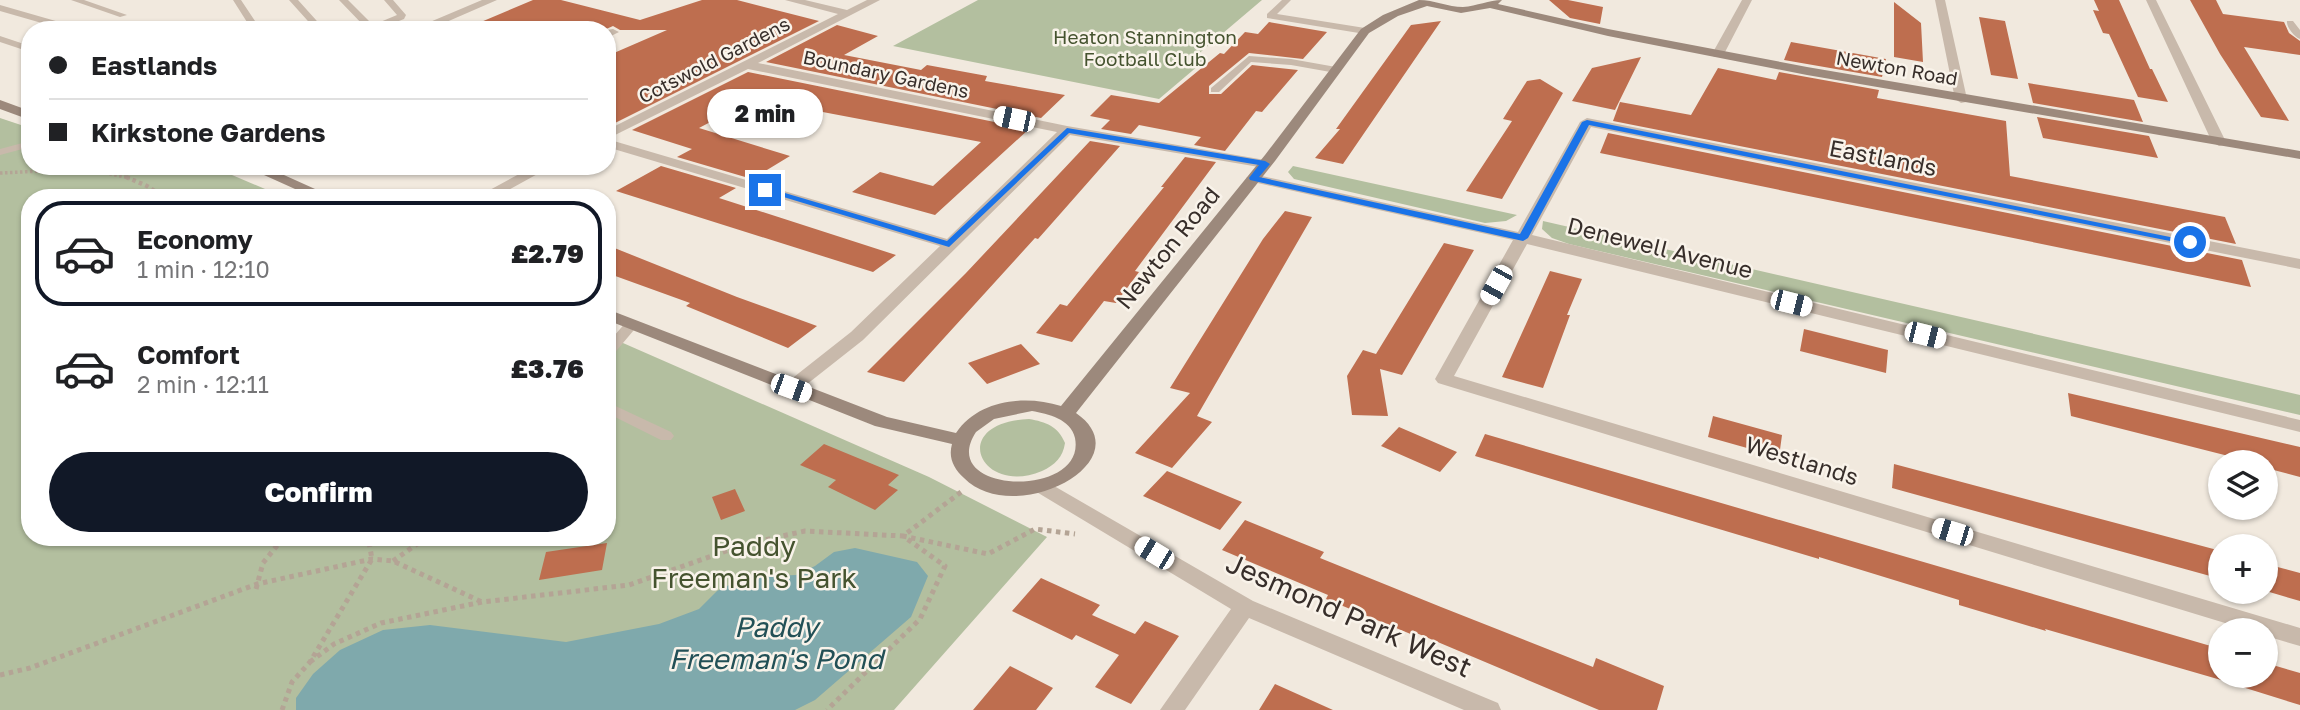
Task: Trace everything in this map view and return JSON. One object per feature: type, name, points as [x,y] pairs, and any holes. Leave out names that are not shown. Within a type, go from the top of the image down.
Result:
[{"type":"street","points":[[440,21],[492,0]]},
{"type":"street","points":[[790,0],[848,13]]},
{"type":"street","name":"Cotswold Gardens","points":[[616,131],[875,0]]},
{"type":"street","points":[[1718,54],[1747,0]]},
{"type":"street","points":[[1940,0],[1961,99]]},
{"type":"street","points":[[2151,0],[2219,142]]},
{"type":"street","name":"Newton Road","points":[[1065,414],[1265,164],[1365,31],[1402,9],[1425,1],[1460,9],[1494,3],[1571,26],[1718,54],[1961,99],[2300,155]]},
{"type":"street","name":"Boundary Gardens","points":[[748,65],[1067,130],[1265,164]]},
{"type":"street","points":[[0,104],[21,112]]},
{"type":"street","name":"Eastlands","points":[[1523,238],[1587,122],[2300,264]]},
{"type":"street","points":[[791,388],[857,336],[1067,130]]},
{"type":"street","points":[[616,146],[949,244]]},
{"type":"street","points":[[273,175],[306,189]]},
{"type":"street","points":[[500,189],[527,175]]},
{"type":"street","name":"Denewell Avenue","points":[[1253,178],[1523,238],[2300,426]]},
{"type":"street","name":"Westlands","points":[[1523,238],[1444,379],[2300,637]]},
{"type":"street","points":[[616,318],[881,422],[961,440]]},
{"type":"street","points":[[1032,405],[1065,414],[1076,422],[1084,433],[1086,445],[1082,458],[1059,479],[1042,486],[1019,489],[997,487],[978,480],[965,468],[959,455],[961,440],[980,418],[996,411],[1032,405]]},
{"type":"street","name":"Jesmond Park West","points":[[1042,486],[1245,607],[1489,710]]},
{"type":"street","points":[[1172,710],[1245,607]]},
{"type":"lane","points":[[75,0],[123,15]]},
{"type":"lane","points":[[237,0],[251,21]]},
{"type":"lane","points":[[293,0],[313,21]]},
{"type":"lane","points":[[343,0],[362,21]]},
{"type":"lane","points":[[388,0],[401,17],[390,21]]},
{"type":"lane","points":[[1287,0],[1270,16],[1365,31]]},
{"type":"lane","points":[[0,8],[47,21]]},
{"type":"lane","points":[[2290,23],[2300,36]]},
{"type":"lane","points":[[0,39],[21,46]]},
{"type":"lane","points":[[1215,90],[1249,59],[1292,62],[1336,70]]},
{"type":"lane","points":[[0,152],[21,146]]},
{"type":"lane","points":[[616,343],[632,324]]},
{"type":"lane","points":[[616,411],[666,436]]},
{"type":"path","points":[[0,173],[21,171]]},
{"type":"path","points":[[121,175],[154,189]]},
{"type":"path","points":[[903,536],[978,480]]},
{"type":"path","points":[[310,662],[334,644],[381,623],[482,602],[629,585],[746,544],[805,531],[903,536],[988,554],[1035,529],[1077,534]]},
{"type":"path","points":[[827,710],[920,620],[945,566],[903,536]]},
{"type":"path","points":[[257,586],[263,563],[277,546]]},
{"type":"path","points":[[282,710],[292,682],[310,662],[372,559],[370,546]]},
{"type":"path","points":[[393,561],[414,546]]},
{"type":"path","points":[[0,675],[30,668],[257,586],[372,559],[393,561],[482,602]]},
{"type":"green space","name":"Heaton Stannington Football Club","points":[[978,0],[1262,0],[1196,56],[1205,60],[1159,99],[893,46]]},
{"type":"green space","name":"Paddy Freeman's Park","points":[[0,118],[21,125],[21,175],[232,175],[265,189],[21,189],[21,546],[616,546],[616,340],[929,477],[1047,537],[894,710],[0,710]]},
{"type":"green space","points":[[1293,166],[1517,215],[1506,221],[1485,223],[1294,179],[1288,172]]},
{"type":"green space","points":[[1543,221],[2300,395],[2300,415],[1569,244],[1552,238],[1542,229]]},
{"type":"green space","points":[[1029,419],[1051,426],[1059,432],[1065,443],[1058,460],[1042,471],[1021,476],[1003,474],[989,467],[982,456],[981,444],[987,432],[1003,423]]},
{"type":"water","name":"Paddy Freeman's Pond","points":[[855,548],[917,562],[928,576],[911,617],[815,700],[795,710],[296,710],[296,698],[313,674],[340,650],[383,630],[430,625],[566,642],[659,624],[699,609],[717,591],[745,577],[796,575],[815,566],[834,552]]},
{"type":"building","points":[[533,0],[561,0],[640,20],[702,0],[737,0],[819,21],[616,122],[616,52],[667,30],[620,30],[616,28],[616,21],[483,21]]},
{"type":"building","points":[[1549,0],[1568,0],[1603,7],[1600,24],[1570,18]]},
{"type":"building","points":[[2094,0],[2119,0],[2168,102],[2138,97],[2109,34],[2103,33],[2093,10],[2099,11]]},
{"type":"building","points":[[2190,0],[2216,0],[2223,14],[2284,22],[2289,33],[2300,41],[2300,55],[2244,47],[2289,121],[2261,117],[2220,54]]},
{"type":"building","points":[[1894,2],[1921,23],[1923,62],[1894,57]]},
{"type":"building","points":[[1979,17],[2005,21],[2018,79],[1991,75]]},
{"type":"building","points":[[1441,21],[1343,164],[1315,158],[1340,129],[1336,129],[1411,25]]},
{"type":"building","points":[[1269,22],[1327,32],[1303,59],[1249,53],[1209,86],[1209,94],[1221,94],[1252,65],[1298,70],[1262,112],[1256,111],[1225,151],[1194,145],[1201,137],[1139,125],[1131,134],[1101,129],[1110,120],[1090,116],[1111,95],[1159,103],[1220,53],[1224,54],[1245,32],[1258,34]]},
{"type":"building","points":[[837,25],[878,36],[844,55],[921,70],[927,65],[987,76],[985,81],[1065,95],[1041,118],[766,62]]},
{"type":"building","points":[[1791,42],[1886,59],[1882,77],[1784,60]]},
{"type":"building","points":[[1641,57],[1615,110],[1572,101],[1592,68]]},
{"type":"building","points":[[1718,68],[1776,80],[1779,72],[1879,90],[1877,98],[2006,121],[2010,176],[2225,217],[2236,244],[1613,121],[1620,102],[1691,115]]},
{"type":"building","points":[[748,72],[1029,129],[935,215],[852,192],[880,172],[933,186],[981,142],[754,99],[699,128],[790,156],[752,179],[677,157],[692,149],[632,130]]},
{"type":"building","points":[[1540,79],[1563,93],[1502,199],[1466,191],[1512,121],[1503,119],[1527,81]]},
{"type":"building","points":[[2028,83],[2134,100],[2143,122],[2033,103]]},
{"type":"building","points":[[2037,117],[2149,136],[2158,158],[2043,138]]},
{"type":"building","points":[[1608,133],[2242,260],[2251,287],[1600,153]]},
{"type":"building","points":[[1090,141],[1120,146],[1038,239],[1035,238],[904,382],[867,372],[966,273]]},
{"type":"building","points":[[1185,157],[1216,162],[1135,271],[1139,272],[1116,303],[1104,301],[1072,342],[1036,333],[1060,304],[1067,306],[1164,187],[1161,187]]},
{"type":"building","points":[[661,166],[736,188],[719,198],[896,255],[873,272],[616,191]]},
{"type":"building","points":[[1285,211],[1312,217],[1197,416],[1212,422],[1172,468],[1135,453],[1190,393],[1170,388],[1263,239]]},
{"type":"building","points":[[1444,243],[1474,250],[1402,375],[1380,369],[1388,416],[1352,415],[1347,376],[1363,350],[1376,354]]},
{"type":"building","points":[[616,249],[817,326],[788,348],[686,306],[690,303],[616,276]]},
{"type":"building","points":[[1550,271],[1582,279],[1543,388],[1502,377]]},
{"type":"building","points":[[1804,329],[1888,350],[1886,373],[1800,351]]},
{"type":"building","points":[[1021,344],[1040,364],[987,384],[968,363]]},
{"type":"building","points":[[2068,393],[2300,447],[2300,477],[2278,471],[2278,450],[2208,451],[2071,416]]},
{"type":"building","points":[[1713,416],[1782,435],[1779,457],[1708,437]]},
{"type":"building","points":[[1399,427],[1457,452],[1440,472],[1381,446]]},
{"type":"building","points":[[1485,434],[2208,645],[2208,676],[1959,605],[1959,600],[1475,456]]},
{"type":"building","points":[[824,444],[899,475],[888,485],[898,490],[875,510],[828,487],[836,480],[800,465]]},
{"type":"building","points":[[1894,464],[2208,548],[2208,575],[1892,488]]},
{"type":"building","points":[[1167,471],[1242,502],[1220,530],[1143,496]]},
{"type":"building","points":[[735,489],[745,511],[721,520],[712,497]]},
{"type":"building","points":[[1245,520],[1324,552],[1320,558],[1441,607],[1593,667],[1596,658],[1664,686],[1657,710],[1599,710],[1414,632],[1413,635],[1326,599],[1328,595],[1222,550]]},
{"type":"building","points":[[606,546],[602,570],[539,580],[546,552]]},
{"type":"building","points":[[2278,567],[2300,573],[2300,601],[2278,595]]},
{"type":"building","points":[[1041,578],[1100,605],[1092,615],[1135,634],[1145,621],[1179,636],[1131,704],[1095,687],[1119,655],[1076,635],[1072,640],[1012,611]]},
{"type":"building","points":[[1010,666],[1053,688],[1036,710],[973,710]]},
{"type":"building","points":[[2278,667],[2300,673],[2300,705],[2245,688],[2278,688]]},
{"type":"building","points":[[1275,684],[1333,710],[1259,710]]},
{"type":"route","points":[[765,190],[949,244],[1067,130],[1265,164],[1253,178],[1523,238],[1587,122],[2190,242]]}]
